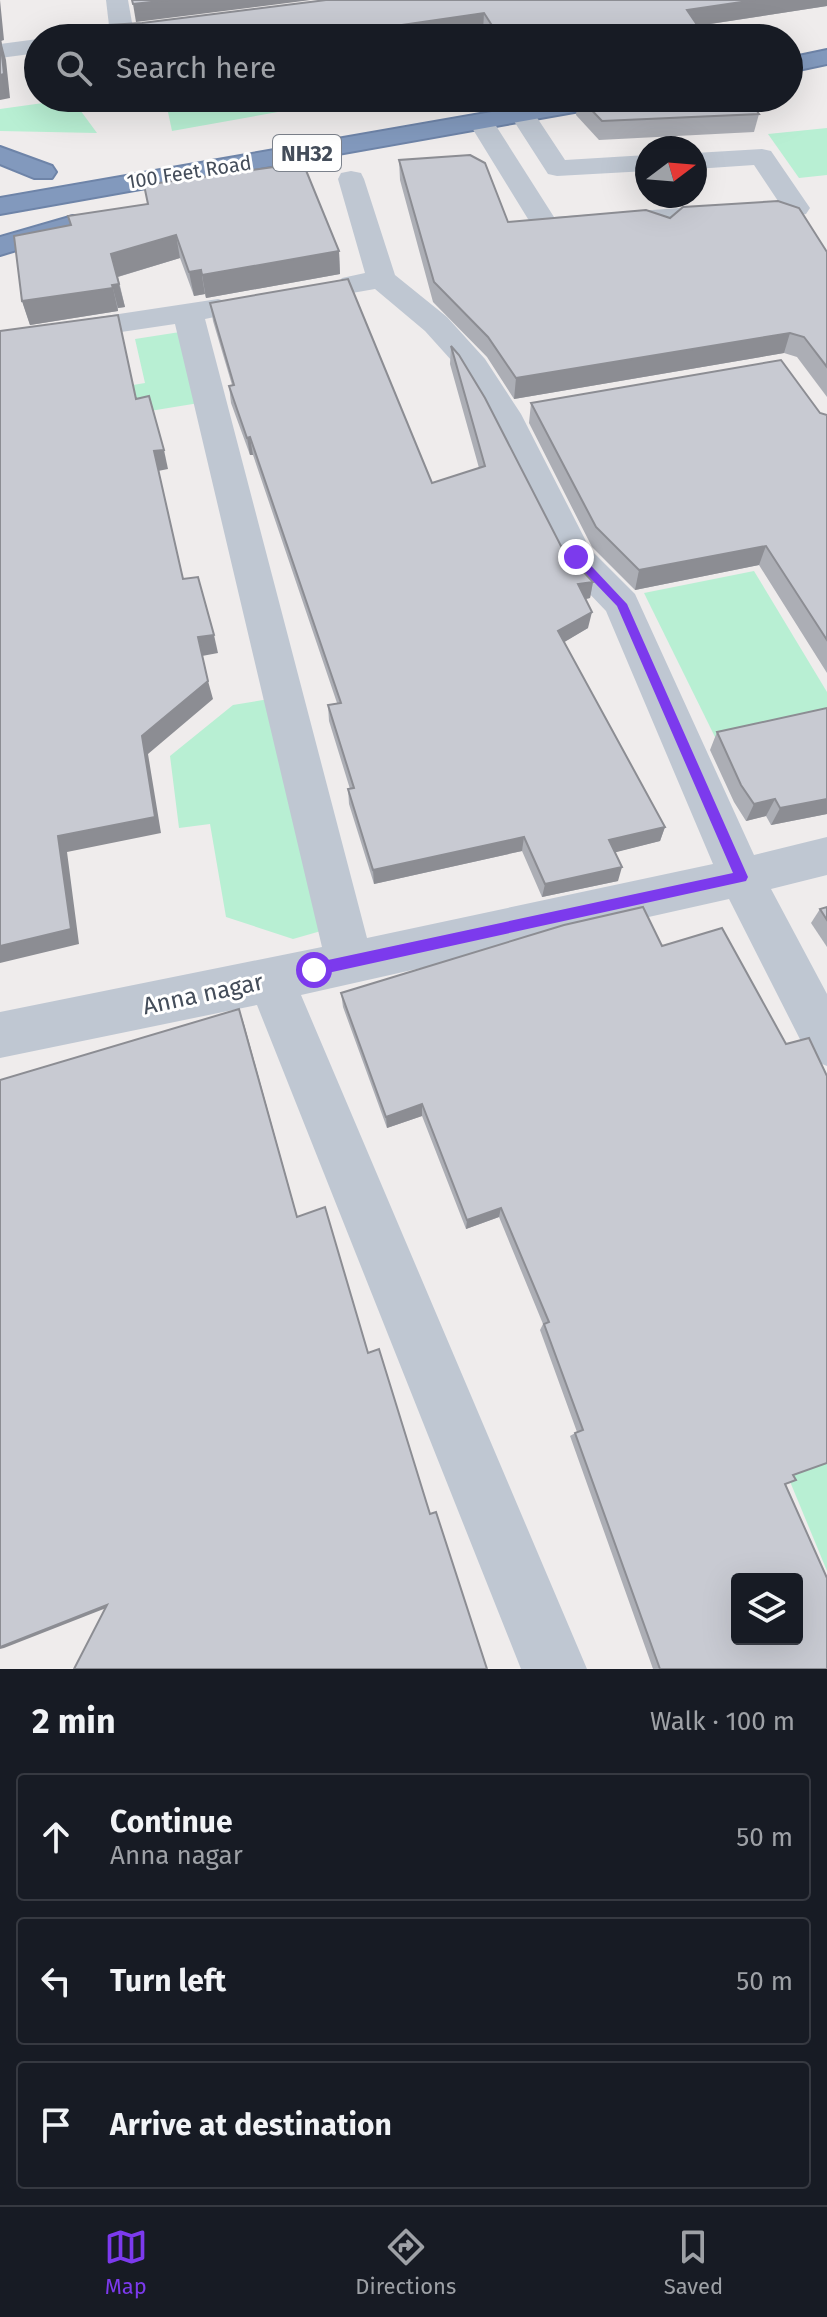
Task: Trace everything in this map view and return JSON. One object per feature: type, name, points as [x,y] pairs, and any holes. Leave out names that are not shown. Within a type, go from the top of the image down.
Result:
[{"type":"highway","points":[[803,62],[827,57]]},
{"type":"highway","name":"100 Feet Road","points":[[0,206],[539,112]]},
{"type":"highway","points":[[0,155],[43,172]]},
{"type":"highway","points":[[0,180],[70,167]]},
{"type":"highway","points":[[0,246],[62,229],[88,217],[146,179]]},
{"type":"street","points":[[117,0],[121,24]]},
{"type":"street","points":[[0,51],[24,48]]},
{"type":"street","points":[[523,115],[557,168],[635,164]]},
{"type":"street","points":[[482,123],[546,226],[796,208],[762,157],[707,160]]},
{"type":"street","points":[[351,179],[381,279],[436,324],[519,411],[576,557],[622,604],[741,877],[827,1043]]},
{"type":"street","points":[[321,289],[381,279]]},
{"type":"street","points":[[0,341],[247,303]]},
{"type":"street","points":[[188,313],[349,961]]},
{"type":"street","name":"Anna nagar","points":[[0,1035],[271,980],[827,856]]},
{"type":"street","points":[[271,980],[554,1669]]},
{"type":"green space","points":[[24,106],[24,112],[82,112],[97,133],[0,131],[0,109]]},
{"type":"green space","points":[[168,112],[278,112],[172,131]]},
{"type":"green space","points":[[827,128],[827,175],[799,178],[768,134]]},
{"type":"green space","points":[[180,332],[199,403],[64,425],[61,397],[145,383],[135,339]]},
{"type":"green space","points":[[754,571],[827,692],[827,715],[716,739],[644,593]]},
{"type":"green space","points":[[269,699],[328,929],[293,939],[226,917],[210,824],[179,828],[170,756],[233,705]]},
{"type":"green space","points":[[741,1363],[827,1428],[827,1571]]},
{"type":"building","points":[[132,0],[169,0],[133,4]]},
{"type":"building","points":[[326,0],[755,0],[687,10],[696,24],[491,24],[484,13],[408,24],[125,24]]},
{"type":"building","points":[[0,37],[4,74],[0,75]]},
{"type":"building","points":[[593,112],[759,114],[602,121]]},
{"type":"building","points":[[470,155],[485,163],[508,222],[646,210],[670,218],[682,208],[778,201],[799,208],[827,252],[827,367],[804,337],[790,333],[516,378],[488,337],[434,282],[399,160]]},
{"type":"building","points":[[303,163],[339,251],[202,275],[201,270],[189,272],[176,235],[111,254],[119,284],[112,285],[113,288],[22,301],[14,236],[71,225],[68,216],[148,204],[144,185]]},
{"type":"building","points":[[348,279],[432,483],[485,466],[451,346],[485,398],[563,550],[593,582],[578,584],[592,612],[558,631],[665,827],[609,840],[622,867],[545,884],[524,837],[373,870],[348,789],[354,788],[328,705],[341,703],[250,437],[247,438],[229,386],[234,385],[210,303]]},
{"type":"building","points":[[118,315],[136,399],[149,396],[164,450],[154,451],[183,579],[198,577],[214,635],[198,637],[208,681],[142,736],[155,817],[58,836],[71,929],[0,946],[0,331]]},
{"type":"building","points":[[781,360],[820,413],[827,415],[827,640],[766,546],[639,570],[596,527],[531,403]]},
{"type":"building","points":[[827,708],[827,799],[780,808],[775,799],[754,804],[741,785],[717,732]]},
{"type":"building","points":[[643,907],[662,946],[722,928],[786,1044],[809,1038],[827,1076],[827,1463],[793,1475],[796,1480],[785,1484],[827,1578],[827,1669],[660,1669],[575,1433],[583,1430],[544,1324],[549,1322],[501,1208],[467,1220],[422,1104],[386,1117],[341,993],[564,925]]},
{"type":"building","points":[[827,907],[827,920],[820,909]]},
{"type":"building","points":[[239,1009],[297,1217],[325,1207],[368,1353],[379,1349],[430,1514],[436,1512],[487,1669],[74,1669],[107,1605],[0,1647],[0,1080]]},
{"type":"route","points":[[314,970],[741,877],[622,604],[576,557]]}]
